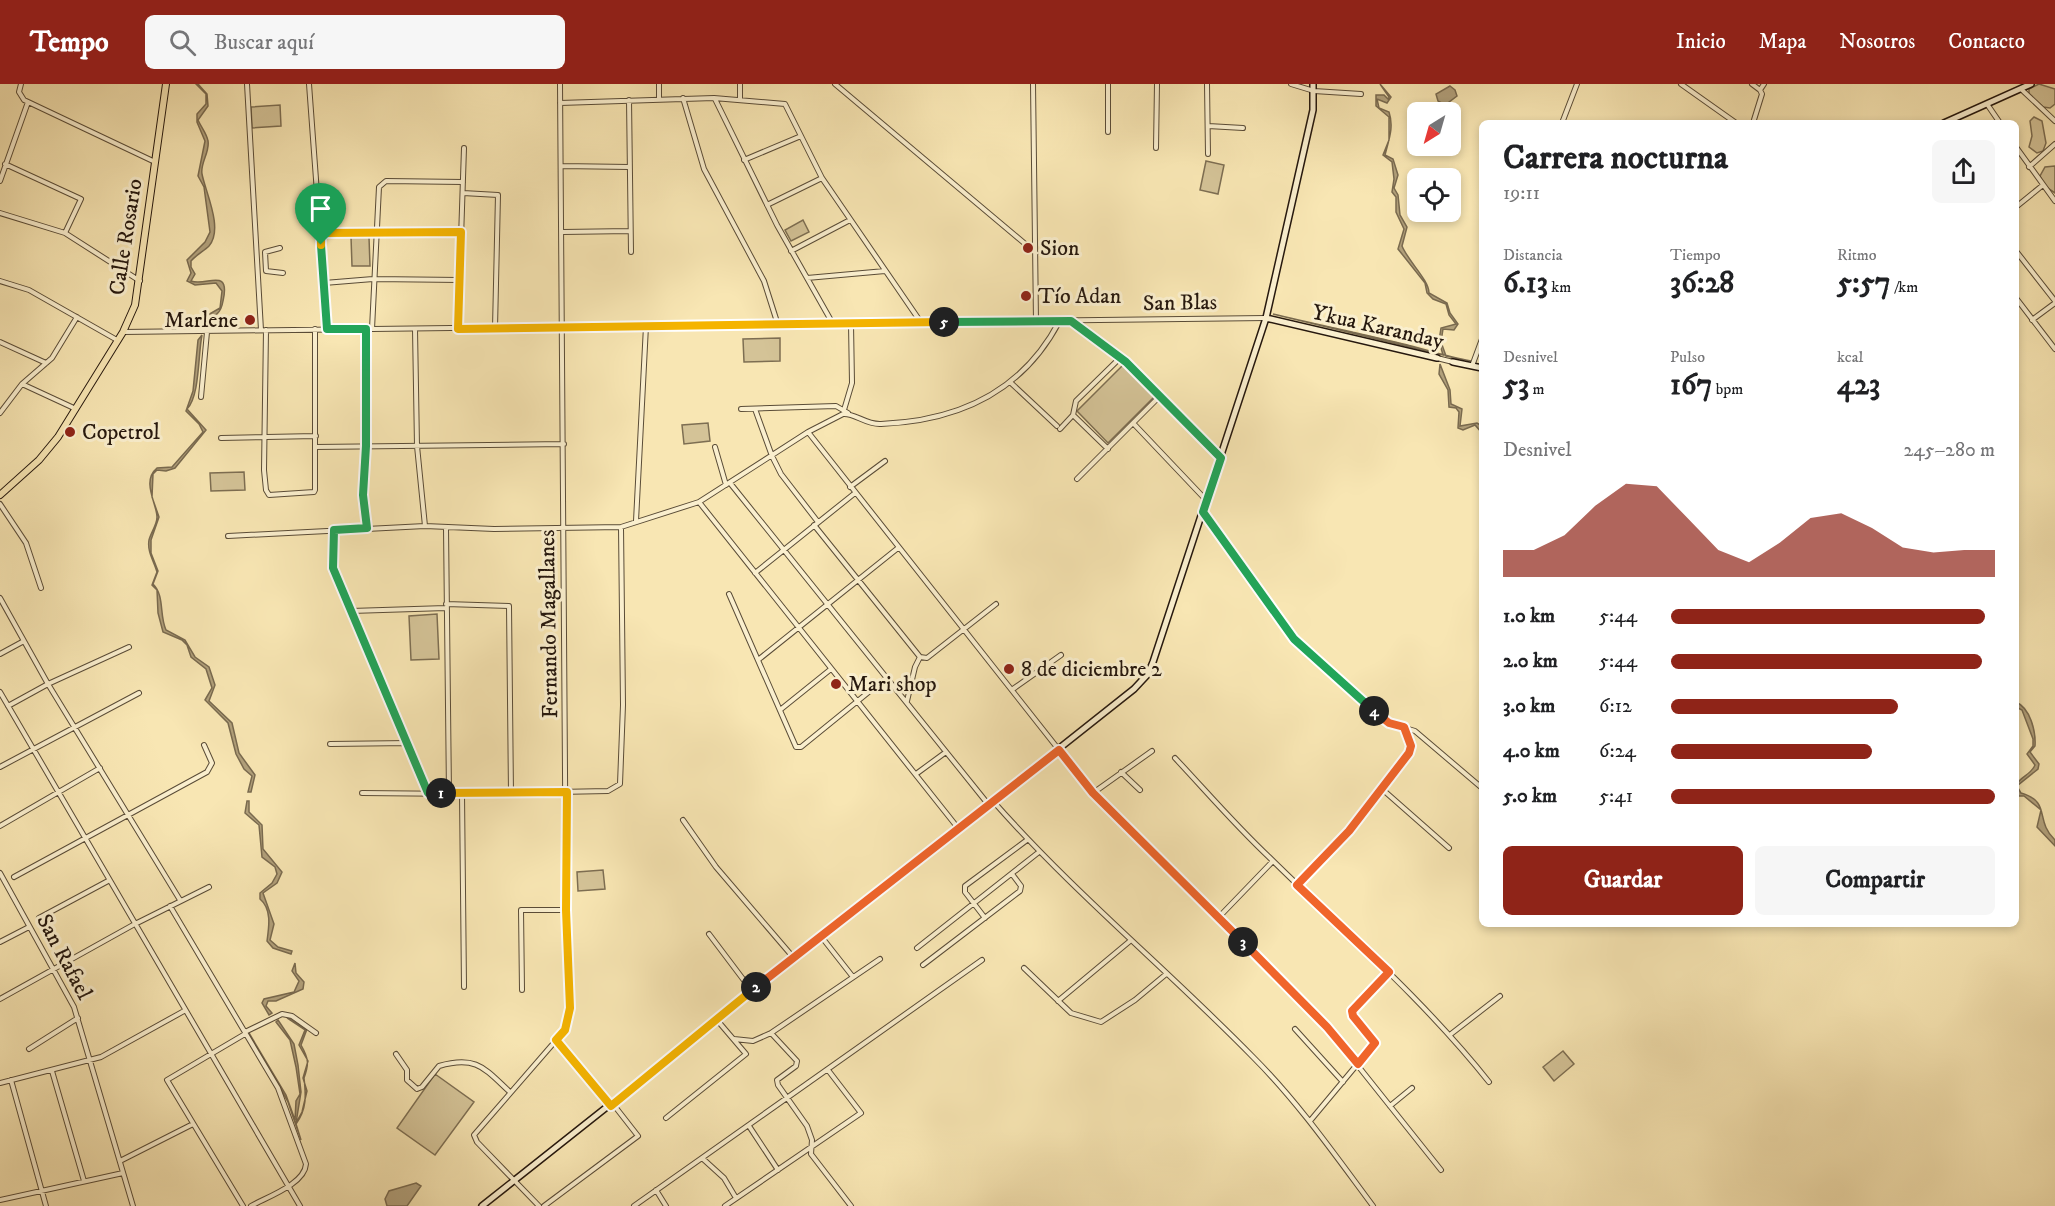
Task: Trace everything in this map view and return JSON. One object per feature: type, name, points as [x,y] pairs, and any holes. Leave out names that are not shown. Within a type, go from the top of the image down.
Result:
[{"type":"main road","name":"Calle Rosario","points":[[0,495],[46,452],[76,409],[123,332],[135,305],[166,84]]},
{"type":"street","points":[[21,84],[18,89],[21,97],[28,102],[156,162]]},
{"type":"street","points":[[248,84],[256,261],[263,330],[266,490],[269,495],[314,492],[315,329]]},
{"type":"street","points":[[309,84],[327,329]]},
{"type":"street","name":"Fernando Magallanes","points":[[515,1181],[475,1139],[478,1129],[565,1030],[570,1008],[566,910],[563,232],[560,84]]},
{"type":"street","points":[[659,84],[659,98]]},
{"type":"street","points":[[740,84],[740,100]]},
{"type":"street","points":[[836,84],[1036,253]]},
{"type":"street","points":[[1032,84],[1036,321]]},
{"type":"street","points":[[1108,84],[1108,132]]},
{"type":"street","points":[[1156,148],[1157,84]]},
{"type":"street","points":[[1207,84],[1208,154]]},
{"type":"street","points":[[1291,84],[1314,91],[1361,94]]},
{"type":"street","points":[[482,1206],[612,1105],[820,935],[1059,750],[1139,685],[1148,674],[1266,318],[1313,110],[1313,84]]},
{"type":"street","points":[[1563,120],[1577,84]]},
{"type":"street","points":[[1681,84],[1732,120]]},
{"type":"street","points":[[1752,84],[1762,94],[1754,120]]},
{"type":"street","points":[[1760,90],[1764,84]]},
{"type":"street","points":[[1950,120],[2029,84]]},
{"type":"street","points":[[2021,89],[2055,121]]},
{"type":"street","points":[[683,98],[704,169],[764,281],[778,325]]},
{"type":"street","points":[[560,103],[714,98],[785,104],[822,178],[921,322]]},
{"type":"street","points":[[714,98],[767,206],[833,324]]},
{"type":"street","points":[[629,100],[631,252]]},
{"type":"street","points":[[0,181],[28,102]]},
{"type":"street","points":[[1986,103],[1998,120]]},
{"type":"street","points":[[1208,126],[1243,128]]},
{"type":"street","points":[[744,160],[801,136]]},
{"type":"street","points":[[2029,167],[2055,144]]},
{"type":"street","points":[[458,329],[465,148]]},
{"type":"street","points":[[2019,152],[2055,201]]},
{"type":"street","points":[[5,164],[81,199],[65,233]]},
{"type":"street","points":[[561,166],[629,167]]},
{"type":"street","points":[[767,206],[822,178]]},
{"type":"street","points":[[372,329],[378,191],[382,183],[463,182]]},
{"type":"street","points":[[2019,205],[2043,185]]},
{"type":"street","points":[[463,193],[498,195],[495,328]]},
{"type":"street","points":[[0,213],[65,233],[140,282]]},
{"type":"street","points":[[791,251],[850,220]]},
{"type":"street","points":[[563,232],[630,231]]},
{"type":"street","points":[[321,233],[461,232]]},
{"type":"street","points":[[280,248],[266,250],[267,272],[283,273]]},
{"type":"street","points":[[2019,255],[2055,302],[2032,320]]},
{"type":"street","points":[[256,261],[266,261]]},
{"type":"street","points":[[807,278],[885,271]]},
{"type":"street","points":[[324,283],[373,279],[460,280]]},
{"type":"street","points":[[0,281],[29,290],[118,340]]},
{"type":"street","points":[[2019,302],[2055,349]]},
{"type":"street","points":[[0,413],[22,384],[52,358],[77,317]]},
{"type":"street","name":"San Blas","points":[[123,332],[1266,318]]},
{"type":"street","name":"Ykua Karanday","points":[[1266,318],[1479,367]]},
{"type":"street","points":[[1071,321],[1121,357],[1221,458]]},
{"type":"street","points":[[741,409],[836,406],[870,424],[915,423],[982,401],[1010,382],[1050,337],[1059,322]]},
{"type":"street","points":[[846,412],[852,383],[851,324]]},
{"type":"street","points":[[636,521],[646,326]]},
{"type":"street","points":[[366,329],[366,446],[363,495],[367,528]]},
{"type":"street","points":[[415,329],[417,446],[425,526]]},
{"type":"street","points":[[201,397],[207,332]]},
{"type":"street","points":[[0,342],[46,364]]},
{"type":"street","points":[[1472,366],[1479,347]]},
{"type":"street","points":[[1010,382],[1058,428],[1073,415],[1076,401],[1121,357]]},
{"type":"street","points":[[22,384],[76,409]]},
{"type":"street","points":[[1077,479],[1160,396]]},
{"type":"street","points":[[755,409],[781,474],[858,580],[920,657],[927,658],[996,604]]},
{"type":"street","points":[[228,536],[425,526],[564,530],[621,527],[699,502],[808,432],[846,412]]},
{"type":"street","points":[[1073,415],[1108,449]]},
{"type":"street","points":[[1133,423],[1207,501]]},
{"type":"street","points":[[808,432],[1093,793],[1327,1027],[1441,1170]]},
{"type":"street","points":[[220,438],[316,436]]},
{"type":"street","points":[[315,447],[564,444]]},
{"type":"street","points":[[714,447],[728,484],[785,550],[946,752],[1039,852],[1254,1058],[1310,1120],[1374,1206]]},
{"type":"street","points":[[850,487],[885,461]]},
{"type":"street","points":[[755,573],[855,493]]},
{"type":"street","points":[[699,502],[958,828]]},
{"type":"street","points":[[0,504],[26,543],[41,588]]},
{"type":"street","points":[[1203,512],[1294,639],[1389,723],[1404,727],[1425,738],[1479,786]]},
{"type":"street","points":[[362,793],[511,794],[608,791],[620,784],[623,705],[621,527]]},
{"type":"street","points":[[446,528],[449,794]]},
{"type":"street","points":[[334,530],[333,568],[409,743],[428,793]]},
{"type":"street","points":[[758,661],[898,548]]},
{"type":"street","points":[[729,594],[798,748],[886,678]]},
{"type":"street","points":[[0,598],[48,684],[180,900]]},
{"type":"street","points":[[351,611],[446,606],[508,606],[511,794]]},
{"type":"street","points":[[0,654],[24,640]]},
{"type":"street","points":[[8,706],[48,684],[129,647]]},
{"type":"street","points":[[1013,689],[1061,655]]},
{"type":"street","points":[[907,702],[915,667],[920,657]]},
{"type":"street","points":[[780,710],[831,669]]},
{"type":"street","points":[[0,692],[133,925],[300,1206]]},
{"type":"street","points":[[0,767],[139,693]]},
{"type":"street","points":[[1297,885],[1349,831],[1409,753],[1411,746],[1404,727]]},
{"type":"street","points":[[330,744],[409,743]]},
{"type":"street","points":[[14,877],[207,772],[212,764],[204,745]]},
{"type":"street","points":[[1093,793],[1152,751]]},
{"type":"street","points":[[916,774],[946,752]]},
{"type":"street","points":[[1174,758],[1273,861],[1450,1034],[1489,1082]]},
{"type":"street","points":[[0,826],[99,768]]},
{"type":"street","points":[[1121,772],[1140,790]]},
{"type":"street","points":[[1382,789],[1449,848]]},
{"type":"street","points":[[462,794],[464,987]]},
{"type":"street","points":[[683,820],[716,867],[793,957]]},
{"type":"street","points":[[985,918],[964,886],[1027,840]]},
{"type":"street","points":[[917,948],[1039,852]]},
{"type":"street","points":[[1219,917],[1273,861]]},
{"type":"street","name":"San Rafael","points":[[0,873],[54,969],[78,1018],[133,1206]]},
{"type":"street","points":[[923,965],[1020,891],[1021,886],[1012,874]]},
{"type":"street","points":[[39,918],[108,881]]},
{"type":"street","points":[[0,999],[133,925],[209,887]]},
{"type":"street","points":[[170,906],[278,1088],[306,1164],[302,1175],[251,1206]]},
{"type":"street","points":[[522,990],[521,910],[566,910]]},
{"type":"street","points":[[0,942],[29,927]]},
{"type":"street","points":[[709,934],[752,991]]},
{"type":"street","points":[[820,935],[853,977]]},
{"type":"street","points":[[1058,1001],[1130,941]]},
{"type":"street","points":[[734,1039],[753,1041],[771,1033],[880,959]]},
{"type":"street","points":[[634,1206],[982,960]]},
{"type":"street","points":[[1024,968],[1071,1013],[1093,1021],[1107,1021],[1165,975]]},
{"type":"street","points":[[1310,1120],[1375,1043],[1353,1016],[1352,1011],[1389,972]]},
{"type":"street","points":[[1450,1034],[1500,996]]},
{"type":"street","points":[[0,1083],[89,1061],[110,1053],[184,1011]]},
{"type":"street","points":[[243,1206],[167,1080],[277,1015],[287,1014],[316,1033]]},
{"type":"street","points":[[30,1049],[78,1018]]},
{"type":"street","points":[[666,1118],[746,1054],[717,1020]]},
{"type":"street","points":[[1295,1029],[1343,1082]]},
{"type":"street","points":[[771,1033],[797,1061],[796,1066],[777,1080],[807,1126],[812,1140],[810,1150],[850,1206]]},
{"type":"street","points":[[544,1206],[638,1136],[556,1040]]},
{"type":"street","points":[[396,1054],[407,1070],[407,1080],[417,1089],[422,1088],[439,1066],[469,1063],[483,1067],[510,1092]]},
{"type":"street","points":[[52,1071],[84,1181]]},
{"type":"street","points":[[725,1206],[861,1113],[828,1071]]},
{"type":"street","points":[[11,1080],[46,1206]]},
{"type":"street","points":[[1390,1106],[1412,1088]]},
{"type":"street","points":[[120,1161],[193,1124]]},
{"type":"street","points":[[749,1125],[778,1171]]},
{"type":"street","points":[[702,1158],[724,1178],[736,1198]]},
{"type":"street","points":[[0,1200],[41,1189],[123,1173]]},
{"type":"street","points":[[515,1181],[539,1206]]},
{"type":"street","points":[[656,1190],[666,1206]]},
{"type":"shaded area","points":[[196,84],[207,94],[208,106],[198,120],[208,141],[202,174],[215,230],[209,246],[191,261],[195,274],[191,281],[220,281],[225,290],[221,308],[215,315],[205,320],[204,329],[201,329],[201,319],[220,308],[222,291],[216,283],[195,285],[187,281],[191,273],[187,260],[205,242],[210,232],[204,187],[198,176],[205,141],[197,122],[197,114],[206,104],[206,94]]},
{"type":"shaded area","points":[[1380,84],[1391,97],[1387,103],[1377,99],[1379,108],[1389,112],[1391,123],[1389,140],[1389,117],[1376,106],[1376,95],[1384,95],[1388,99],[1389,97]]},
{"type":"shaded area","points":[[2039,84],[2055,89],[2055,104],[2050,108],[2043,107],[2029,94],[2029,89]]},
{"type":"shaded area","points":[[1450,86],[1455,90],[1457,96],[1449,102],[1440,102],[1436,94]]},
{"type":"shaded area","points":[[280,105],[281,126],[252,128],[251,107]]},
{"type":"shaded area","points":[[2034,117],[2042,121],[2046,143],[2043,151],[2037,153],[2029,147],[2032,136],[2030,121]]},
{"type":"shaded area","points":[[1389,141],[1385,155],[1393,159],[1398,175],[1394,188],[1398,195],[1400,215],[1407,227],[1402,246],[1426,282],[1429,293],[1447,303],[1450,313],[1458,324],[1454,330],[1443,329],[1441,342],[1446,355],[1443,354],[1439,341],[1441,328],[1456,324],[1449,315],[1446,304],[1433,299],[1427,293],[1425,283],[1398,249],[1404,229],[1396,212],[1396,197],[1392,192],[1394,179],[1392,162],[1383,155]]},
{"type":"shaded area","points":[[1206,161],[1224,165],[1218,194],[1200,190]]},
{"type":"shaded area","points":[[2055,166],[2055,193],[2045,186],[2040,176],[2045,167]]},
{"type":"shaded area","points":[[803,220],[809,232],[791,241],[785,230]]},
{"type":"shaded area","points":[[351,237],[369,237],[370,266],[352,266]]},
{"type":"shaded area","points":[[1273,314],[1380,338],[1443,355]]},
{"type":"shaded area","points":[[202,335],[196,385],[187,409],[206,430],[175,468],[166,471],[157,470],[153,474],[152,496],[150,479],[152,473],[157,468],[172,467],[203,432],[199,424],[186,411],[193,391],[198,340]]},
{"type":"shaded area","points":[[780,338],[780,361],[744,362],[743,339]]},
{"type":"shaded area","points":[[1440,364],[1450,390],[1451,404],[1462,409],[1460,426],[1477,423],[1479,430],[1475,425],[1463,430],[1458,428],[1459,412],[1456,408],[1449,407],[1448,390],[1439,374]]},
{"type":"shaded area","points":[[1123,365],[1154,397],[1108,443],[1077,411]]},
{"type":"shaded area","points":[[708,423],[710,441],[684,444],[682,425]]},
{"type":"shaded area","points":[[244,472],[245,490],[211,491],[210,473]]},
{"type":"shaded area","points":[[153,499],[159,517],[151,540],[151,553],[158,571],[153,584],[157,589],[161,600],[166,630],[185,640],[195,657],[209,667],[215,685],[209,701],[232,723],[239,753],[255,775],[251,792],[248,792],[252,776],[244,769],[236,754],[228,723],[205,700],[212,688],[206,669],[191,657],[187,645],[182,640],[163,632],[158,613],[157,590],[152,585],[157,572],[150,552],[149,544],[157,520]]},
{"type":"shaded area","points":[[437,614],[439,659],[411,660],[409,616]]},
{"type":"shaded area","points":[[2019,704],[2025,709],[2031,721],[2035,746],[2030,752],[2039,764],[2038,769],[2019,784],[2035,765],[2027,754],[2033,746],[2033,739],[2022,710],[2019,708]]},
{"type":"shaded area","points":[[2019,790],[2036,801],[2041,810],[2024,796],[2019,796]]},
{"type":"shaded area","points":[[247,801],[249,801],[249,812],[262,825],[263,849],[282,872],[277,883],[263,893],[274,924],[270,940],[278,947],[292,951],[291,954],[273,948],[267,941],[268,913],[260,899],[260,893],[272,883],[277,874],[275,867],[262,857],[259,825],[245,813]]},
{"type":"shaded area","points":[[2041,810],[2045,825],[2055,840],[2055,846],[2037,827]]},
{"type":"shaded area","points":[[603,870],[605,889],[578,891],[577,872]]},
{"type":"shaded area","points":[[295,963],[296,973],[304,982],[303,989],[276,1001],[268,1001],[266,1006],[272,1013],[269,1015],[262,1003],[264,999],[294,992],[299,981],[292,971]]},
{"type":"shaded area","points":[[287,1018],[307,1029],[301,1045],[307,1059],[299,1045],[305,1030]]},
{"type":"shaded area","points":[[278,1020],[294,1044],[298,1065],[301,1092],[296,1123],[305,1099],[302,1113],[296,1124],[301,1140],[288,1102],[249,1033],[286,1095],[295,1120],[296,1101],[300,1094],[296,1067],[290,1040],[276,1022]]},
{"type":"shaded area","points":[[1563,1051],[1574,1064],[1554,1081],[1543,1067]]},
{"type":"shaded area","points":[[435,1074],[474,1102],[435,1155],[397,1128]]},
{"type":"shaded area","points":[[416,1183],[421,1186],[407,1206],[387,1206],[385,1199],[389,1191]]},
{"type":"place","name":"Sion","points":[[1028,248]]},
{"type":"place","name":"Tío Adan","points":[[1026,296]]},
{"type":"place","name":"Marlene","points":[[250,320]]},
{"type":"place","name":"Copetrol","points":[[70,432]]},
{"type":"place","name":"8 de diciembre 2","points":[[1009,669]]},
{"type":"place","name":"Mari shop","points":[[836,684]]},
{"type":"route","points":[[461,232],[458,329],[1071,321],[1121,357],[1221,458],[1203,512],[1288,632],[1374,711],[1389,723],[1397,727],[1404,727],[1409,739],[1411,746],[1409,753],[1382,789],[1349,831],[1297,885],[1389,972],[1352,1009],[1353,1016],[1375,1043],[1358,1064],[1327,1027],[1093,793],[1059,750],[825,931],[611,1106],[556,1040],[569,1021],[570,1008],[566,910],[567,792],[428,793],[409,743],[333,568],[334,530],[367,528],[363,495],[366,446],[366,329],[327,329],[321,245],[321,233],[461,232]]}]
